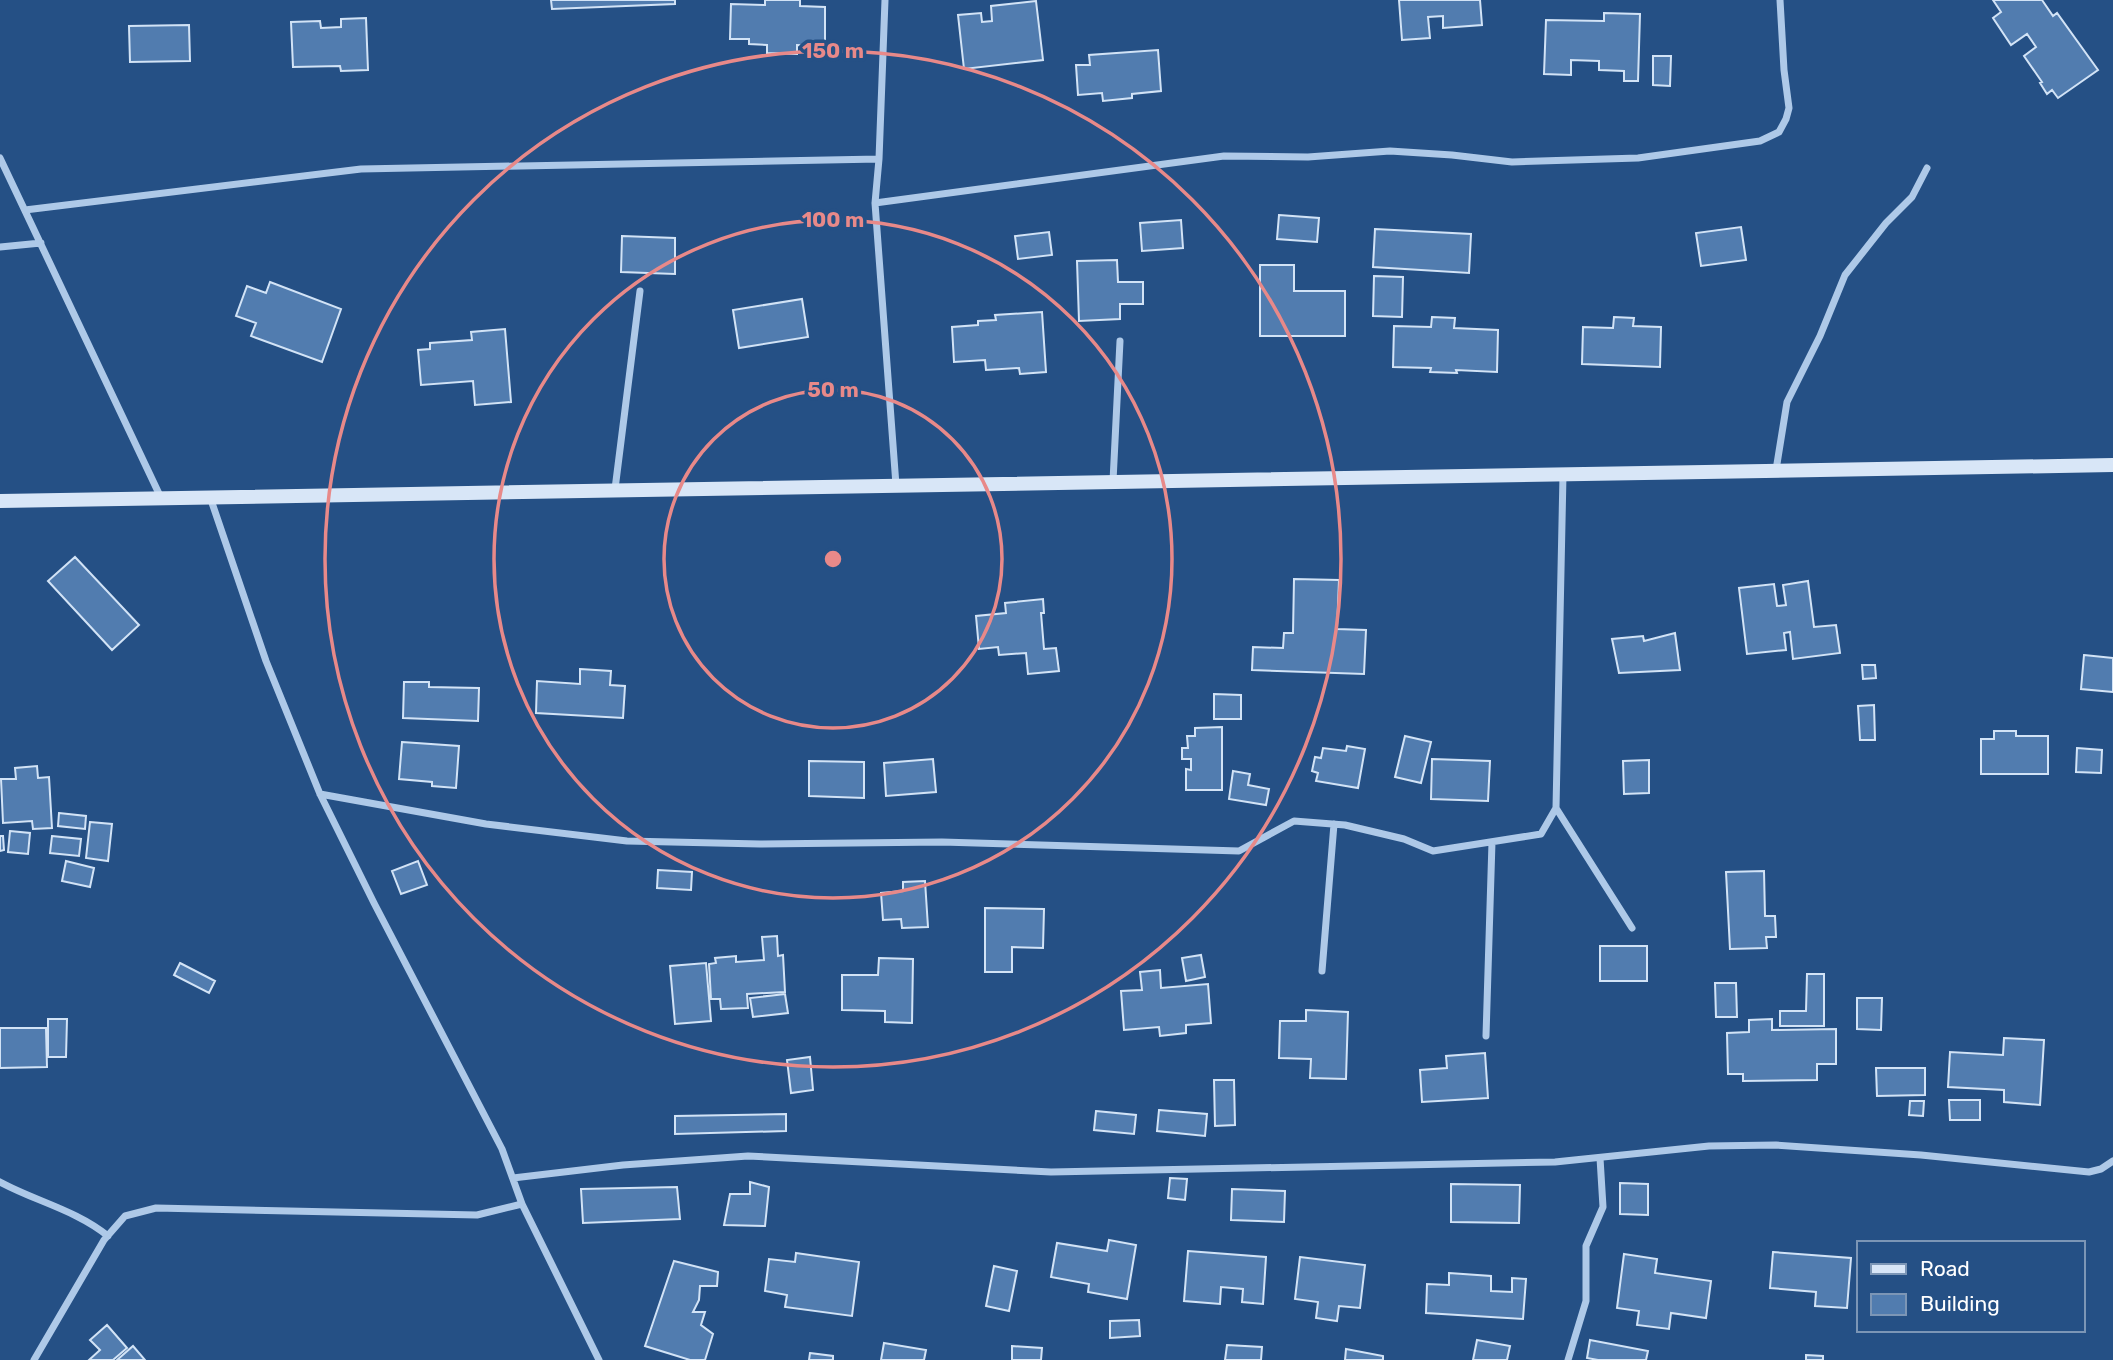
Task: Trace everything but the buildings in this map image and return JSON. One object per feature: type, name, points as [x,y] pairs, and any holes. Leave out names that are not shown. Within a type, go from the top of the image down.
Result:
[{"type":"street","points":[[885,0],[879,159],[874,203],[896,485]]},
{"type":"street","points":[[874,203],[1224,156],[1308,157],[1390,151],[1526,161],[1638,158],[1760,141],[1779,132],[1789,108],[1780,0]]},
{"type":"street","points":[[0,158],[162,500]]},
{"type":"street","points":[[25,210],[361,169],[879,159]]},
{"type":"street","points":[[1776,471],[1787,402],[1820,336],[1845,275],[1886,223],[1912,197],[1927,168]]},
{"type":"street","points":[[0,247],[41,243]]},
{"type":"street","points":[[615,489],[640,290]]},
{"type":"street","points":[[1113,481],[1120,341]]},
{"type":"street","points":[[0,502],[162,500],[210,496],[2113,465]]},
{"type":"street","points":[[320,794],[486,824],[626,841],[760,844],[942,842],[1239,851],[1294,821],[1334,824],[1404,839],[1433,852],[1541,834],[1556,808],[1563,475]]},
{"type":"street","points":[[210,496],[265,662],[320,794],[502,1149],[522,1204],[599,1360]]},
{"type":"street","points":[[1556,808],[1632,928]]},
{"type":"street","points":[[1322,971],[1334,824]]},
{"type":"street","points":[[1486,1035],[1492,842]]},
{"type":"street","points":[[513,1178],[623,1165],[748,1156],[1051,1172],[1541,1162],[1709,1146],[1776,1145],[2077,1172],[2101,1169],[2113,1161]]},
{"type":"street","points":[[1568,1360],[1586,1301],[1586,1246],[1603,1207],[1600,1158]]},
{"type":"street","points":[[0,1182],[77,1216],[108,1236]]},
{"type":"street","points":[[34,1360],[69,1297],[108,1236],[125,1216],[156,1208],[477,1215],[522,1204]]}]
